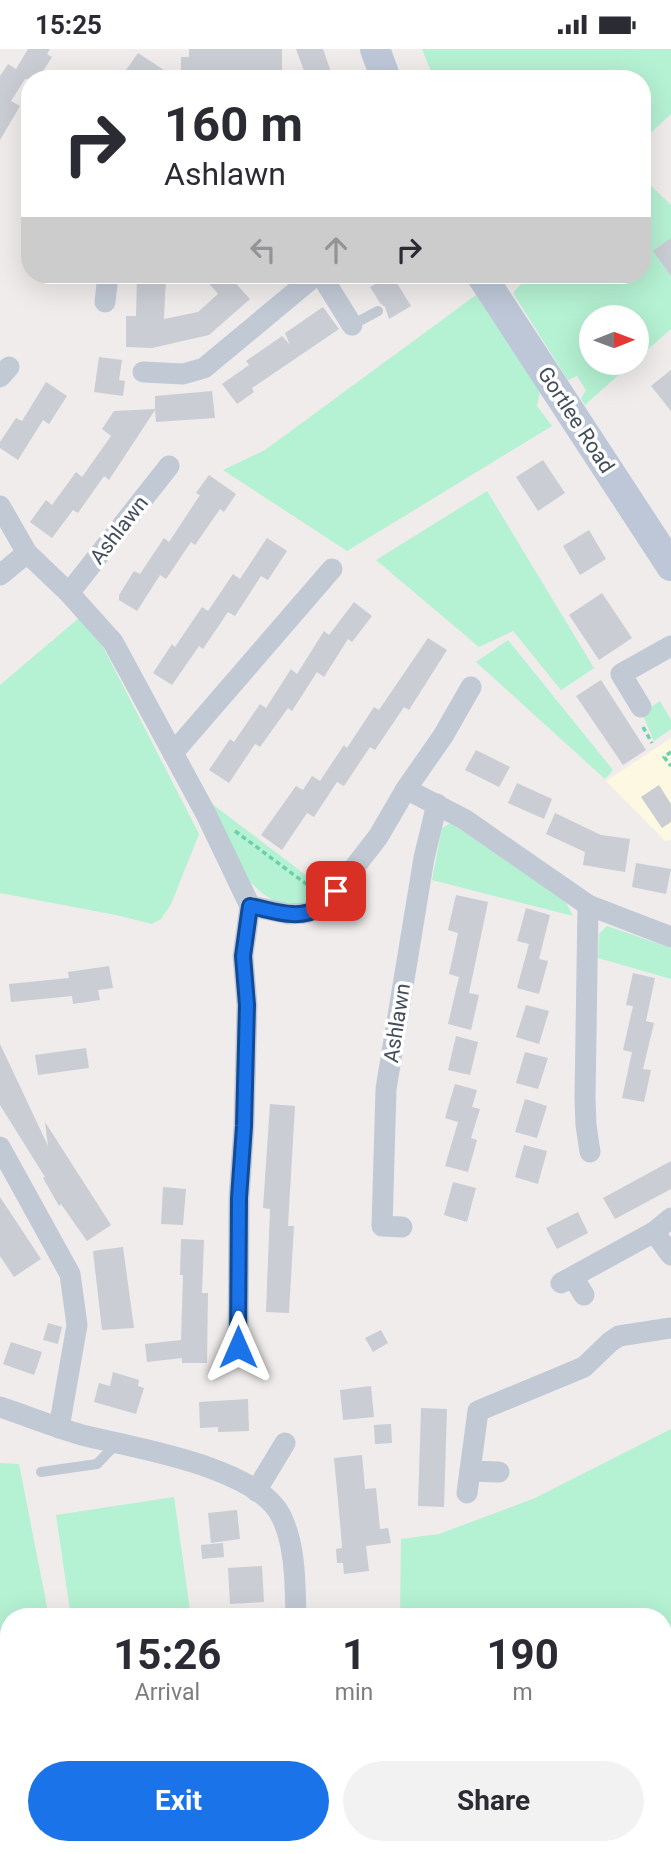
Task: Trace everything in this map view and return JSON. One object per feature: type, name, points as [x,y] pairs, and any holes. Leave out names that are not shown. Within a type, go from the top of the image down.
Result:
[{"type":"street","points":[[375,49],[382,70]]},
{"type":"street","points":[[105,302],[107,284]]},
{"type":"street","points":[[143,372],[183,374],[204,368],[308,284]]},
{"type":"street","points":[[324,284],[352,325]]},
{"type":"street","name":"Gortlee Road","points":[[487,284],[671,566]]},
{"type":"street","name":"Ashlawn","points":[[69,593],[169,466]]},
{"type":"street","points":[[0,506],[27,554],[69,593],[113,642],[206,814],[250,906],[243,956],[247,1005],[239,1198],[238,1347]]},
{"type":"street","points":[[0,575],[27,554]]},
{"type":"street","points":[[173,753],[332,569]]},
{"type":"street","points":[[642,707],[621,674],[671,646]]},
{"type":"street","points":[[250,906],[289,914],[320,908],[378,837],[471,687]]},
{"type":"street","points":[[406,789],[464,819],[588,905],[671,937]]},
{"type":"street","name":"Ashlawn","points":[[402,1227],[382,1226],[386,1089],[424,859],[437,804]]},
{"type":"street","points":[[588,905],[585,1099],[590,1152]]},
{"type":"street","points":[[0,1147],[70,1274],[77,1325],[59,1428]]},
{"type":"street","points":[[572,1285],[671,1218]]},
{"type":"street","points":[[654,1232],[671,1255]]},
{"type":"street","points":[[467,1493],[478,1411],[584,1367],[619,1336],[671,1328]]},
{"type":"street","points":[[0,1407],[59,1428],[194,1463],[240,1480],[281,1515],[290,1546],[295,1608]]},
{"type":"street","points":[[256,1491],[285,1443]]},
{"type":"street","points":[[470,1471],[499,1472]]},
{"type":"lane","points":[[352,325],[378,310]]},
{"type":"lane","points":[[41,1472],[97,1464],[117,1443]]},
{"type":"path","points":[[671,752],[664,757],[671,766]]},
{"type":"path","points":[[230,827],[313,889],[321,880]]},
{"type":"shaded area","points":[[671,738],[671,840],[665,841],[606,781]]},
{"type":"green space","points":[[422,49],[671,49],[671,114],[651,133],[651,70],[430,70]]},
{"type":"green space","points":[[651,186],[671,205],[671,329],[649,348],[649,305],[579,305],[579,375],[618,375],[585,405],[581,399],[586,390],[577,376],[568,380],[513,293],[521,284],[651,284]]},
{"type":"green space","points":[[476,295],[540,391],[537,406],[552,426],[347,551],[223,470],[265,450]]},
{"type":"green space","points":[[487,491],[594,668],[561,690],[513,631],[479,647],[376,560]]},
{"type":"green space","points":[[79,618],[101,643],[199,834],[171,904],[161,919],[152,924],[0,893],[0,685]]},
{"type":"green space","points":[[508,640],[613,770],[605,779],[476,662]]},
{"type":"green space","points":[[660,701],[671,720],[671,729],[654,741],[642,713]]},
{"type":"green space","points":[[203,797],[323,888],[303,905],[281,905],[263,894],[246,878]]},
{"type":"green space","points":[[451,823],[566,902],[573,916],[432,880],[442,828]]},
{"type":"green space","points":[[607,926],[671,948],[671,979],[598,958],[599,934]]},
{"type":"green space","points":[[671,1429],[671,1608],[400,1608],[401,1539],[439,1534],[535,1498]]},
{"type":"green space","points":[[0,1463],[19,1464],[47,1608],[0,1608]]},
{"type":"green space","points":[[174,1497],[190,1608],[70,1608],[56,1515]]},
{"type":"building","points":[[28,49],[50,49],[47,54],[52,57],[44,70],[21,70],[21,85],[11,101],[20,106],[0,140],[0,76],[8,64],[16,69]]},
{"type":"building","points":[[189,49],[282,49],[282,70],[181,70],[181,57],[189,57]]},
{"type":"building","points":[[296,49],[323,49],[330,70],[304,70]]},
{"type":"building","points":[[138,53],[164,70],[126,70]]},
{"type":"building","points":[[671,238],[671,276],[653,251]]},
{"type":"building","points":[[137,284],[166,284],[164,319],[198,312],[218,294],[210,284],[236,284],[250,299],[209,335],[152,348],[126,347],[126,316],[136,316]]},
{"type":"building","points":[[376,284],[398,284],[411,306],[389,319],[385,307],[370,287]]},
{"type":"building","points":[[323,307],[339,329],[252,388],[254,392],[237,404],[222,384],[249,365],[246,361],[282,336],[290,345],[285,333]]},
{"type":"building","points":[[99,357],[122,360],[119,380],[125,381],[123,396],[94,392]]},
{"type":"building","points":[[671,370],[671,411],[651,386]]},
{"type":"building","points":[[46,382],[67,396],[49,424],[43,420],[18,460],[0,448],[0,442],[16,418],[22,421]]},
{"type":"building","points":[[212,391],[215,418],[156,422],[155,410],[109,480],[104,476],[78,513],[73,510],[52,538],[30,522],[46,500],[52,505],[76,472],[82,477],[111,436],[102,429],[114,411],[155,409],[155,396]]},
{"type":"building","points":[[543,460],[565,493],[538,511],[516,477]]},
{"type":"building","points":[[209,475],[236,494],[224,512],[220,509],[195,545],[191,542],[166,579],[160,575],[137,611],[119,600],[119,595],[134,571],[140,574],[164,538],[169,542],[200,495],[196,493]]},
{"type":"building","points":[[589,530],[606,559],[580,575],[563,546]]},
{"type":"building","points":[[267,538],[287,551],[268,580],[261,576],[235,616],[228,612],[203,649],[199,646],[172,685],[153,673],[172,644],[175,647],[202,607],[208,611],[233,574],[240,579]]},
{"type":"building","points":[[602,593],[632,638],[599,660],[569,615]]},
{"type":"building","points":[[354,602],[372,616],[352,642],[348,639],[324,677],[317,672],[292,711],[288,708],[260,747],[255,744],[229,783],[209,770],[230,739],[234,742],[260,704],[266,708],[291,669],[297,674],[324,631],[329,635]]},
{"type":"building","points":[[428,638],[447,650],[409,710],[404,707],[375,750],[370,747],[344,786],[337,782],[314,817],[307,813],[282,850],[261,835],[296,786],[303,790],[312,776],[320,781],[344,745],[347,748],[374,707],[379,710]]},
{"type":"building","points":[[601,680],[646,750],[623,765],[576,696]]},
{"type":"building","points":[[476,750],[510,767],[499,787],[465,770]]},
{"type":"building","points":[[517,783],[552,799],[544,819],[508,803]]},
{"type":"building","points":[[659,785],[671,804],[671,822],[662,828],[641,797]]},
{"type":"building","points":[[555,813],[601,835],[630,839],[625,872],[583,865],[585,852],[546,834]]},
{"type":"building","points":[[636,863],[671,869],[666,894],[632,887]]},
{"type":"building","points":[[456,895],[488,902],[469,993],[479,995],[471,1030],[448,1024],[459,977],[449,974],[458,933],[448,930]]},
{"type":"building","points":[[526,908],[550,915],[539,959],[548,961],[539,994],[517,988],[529,944],[517,941]]},
{"type":"building","points":[[109,966],[113,988],[98,990],[100,1000],[73,1004],[72,996],[11,1002],[9,984],[69,978],[68,972]]},
{"type":"building","points":[[633,973],[655,978],[646,1021],[654,1023],[643,1069],[651,1070],[644,1102],[622,1098],[632,1052],[623,1050],[633,1006],[626,1005]]},
{"type":"building","points":[[526,1005],[549,1011],[539,1044],[516,1037]]},
{"type":"building","points":[[456,1036],[478,1042],[470,1075],[448,1070]]},
{"type":"building","points":[[0,1044],[48,1146],[45,1122],[111,1225],[87,1241],[61,1204],[59,1206],[43,1178],[45,1177],[0,1105]]},
{"type":"building","points":[[86,1048],[89,1068],[38,1075],[35,1055]]},
{"type":"building","points":[[525,1052],[548,1058],[538,1089],[516,1083]]},
{"type":"building","points":[[455,1084],[477,1090],[472,1107],[480,1109],[471,1138],[477,1140],[468,1172],[445,1166],[458,1122],[445,1118]]},
{"type":"building","points":[[525,1099],[547,1106],[537,1138],[515,1132]]},
{"type":"building","points":[[270,1104],[295,1106],[288,1226],[294,1226],[289,1313],[266,1312],[270,1209],[263,1208]]},
{"type":"building","points":[[524,1145],[547,1151],[538,1184],[515,1177]]},
{"type":"building","points":[[671,1161],[671,1189],[615,1219],[603,1198]]},
{"type":"building","points":[[453,1182],[476,1188],[467,1222],[444,1215]]},
{"type":"building","points":[[163,1187],[186,1189],[183,1225],[161,1224]]},
{"type":"building","points":[[0,1197],[41,1259],[14,1277],[0,1256]]},
{"type":"building","points":[[578,1212],[588,1233],[557,1249],[546,1228]]},
{"type":"building","points":[[181,1239],[204,1240],[202,1293],[208,1293],[207,1363],[182,1363],[182,1358],[147,1362],[145,1344],[181,1340]]},
{"type":"building","points":[[123,1247],[134,1328],[102,1330],[93,1251]]},
{"type":"building","points":[[48,1323],[62,1327],[58,1344],[43,1340]]},
{"type":"building","points":[[381,1330],[388,1343],[373,1352],[365,1338]]},
{"type":"building","points":[[11,1342],[42,1352],[34,1375],[3,1364]]},
{"type":"building","points":[[113,1372],[139,1380],[138,1386],[144,1388],[136,1414],[94,1402],[99,1383],[110,1386]]},
{"type":"building","points":[[371,1386],[374,1417],[343,1420],[340,1390]]},
{"type":"building","points":[[248,1399],[249,1431],[218,1432],[218,1427],[200,1428],[199,1402]]},
{"type":"building","points":[[421,1408],[447,1409],[444,1507],[418,1506]]},
{"type":"building","points":[[391,1424],[392,1443],[375,1444],[374,1425]]},
{"type":"building","points":[[362,1455],[365,1489],[376,1488],[380,1529],[388,1528],[391,1543],[366,1546],[369,1571],[344,1574],[343,1563],[337,1563],[336,1549],[342,1548],[334,1458]]},
{"type":"building","points":[[237,1510],[240,1539],[211,1543],[208,1513]]},
{"type":"building","points":[[223,1543],[224,1557],[202,1559],[201,1545]]},
{"type":"building","points":[[262,1566],[264,1602],[230,1604],[228,1568]]},
{"type":"route","points":[[238,1347],[239,1198],[247,1005],[243,956],[250,906],[289,914],[304,913],[320,908],[336,891]]}]
